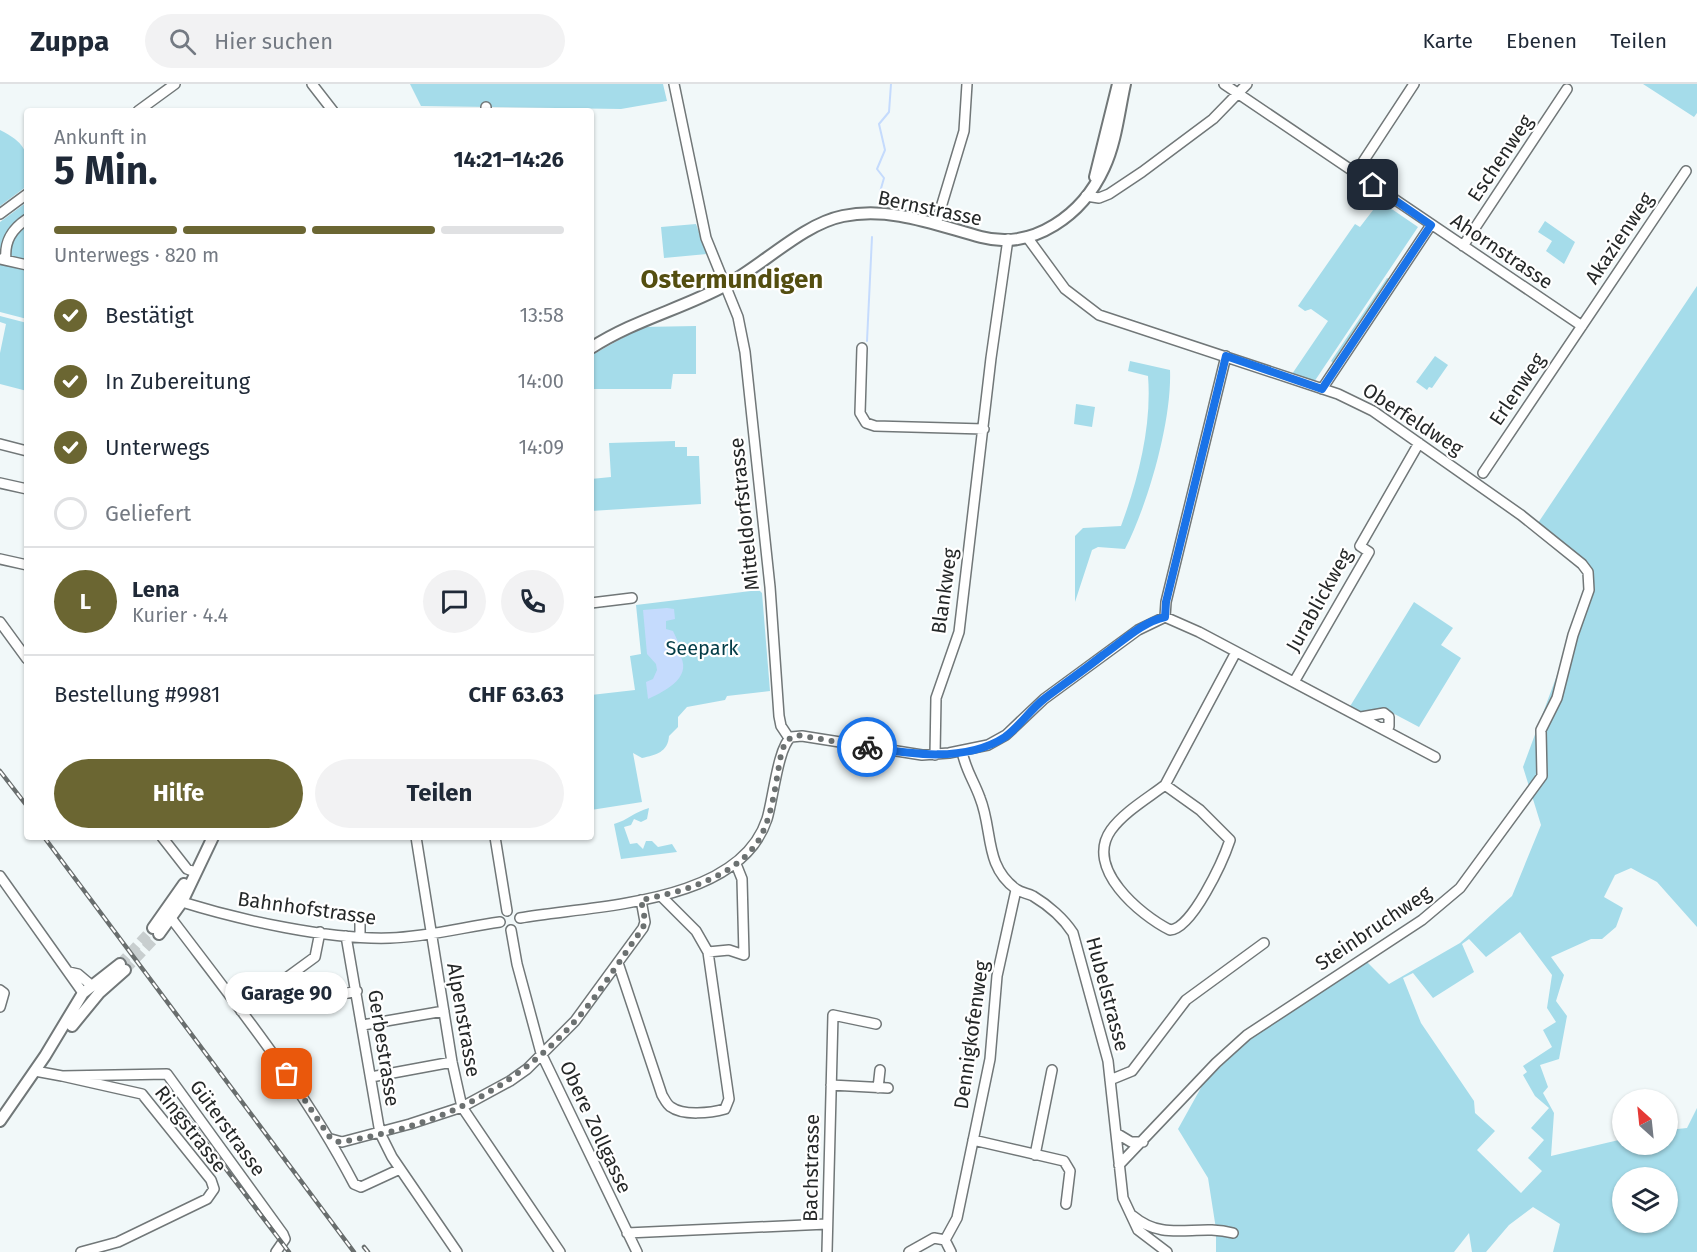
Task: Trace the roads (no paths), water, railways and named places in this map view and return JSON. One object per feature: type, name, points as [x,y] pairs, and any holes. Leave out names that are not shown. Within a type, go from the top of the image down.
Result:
[{"type":"main road","name":"Bernstrasse","points":[[1094,183],[1118,84]]},
{"type":"main road","name":"Bernstrasse","points":[[594,346],[623,328],[726,285],[833,218],[879,213],[936,224],[982,237],[1008,239],[1027,237],[1047,229],[1066,218],[1086,196],[1104,168],[1125,84]]},
{"type":"main road","points":[[178,901],[156,931],[171,918],[190,875],[195,872],[211,840]]},
{"type":"main road","points":[[2,1114],[89,995],[123,967]]},
{"type":"street","points":[[142,108],[175,84]]},
{"type":"street","points":[[312,84],[331,108]]},
{"type":"street","name":"Mitteldorfstrasse","points":[[674,84],[706,238],[738,317],[744,352],[770,587],[779,722],[789,738]]},
{"type":"street","points":[[936,224],[964,131],[967,84]]},
{"type":"street","name":"Ahornstrasse","points":[[1224,84],[1582,326]]},
{"type":"street","points":[[1086,196],[1100,198],[1109,194],[1180,146],[1214,119],[1247,84]]},
{"type":"street","points":[[1355,174],[1414,84]]},
{"type":"street","name":"Eschenweg","points":[[1463,246],[1567,89]]},
{"type":"street","name":"Akazienweg","points":[[1582,326],[1686,171]]},
{"type":"street","points":[[0,214],[24,196]]},
{"type":"street","points":[[24,221],[13,228],[4,248],[3,259],[24,264]]},
{"type":"street","points":[[1322,389],[1431,225]]},
{"type":"street","name":"Oberfeldweg","points":[[1027,237],[1065,289],[1099,315],[1322,389],[1366,408],[1528,520],[1582,564]]},
{"type":"street","name":"Blankweg","points":[[935,754],[936,698],[960,632],[1008,239]]},
{"type":"street","name":"Erlenweg","points":[[1483,473],[1582,326]]},
{"type":"street","points":[[862,348],[860,413],[866,423],[874,426],[984,429]]},
{"type":"street","points":[[1165,617],[1166,602],[1226,356]]},
{"type":"street","name":"Jurablickweg","points":[[1294,682],[1369,552],[1360,546],[1419,443]]},
{"type":"street","points":[[0,444],[24,450]]},
{"type":"street","points":[[0,483],[24,488]]},
{"type":"street","points":[[0,559],[24,564]]},
{"type":"street","name":"Steinbruchweg","points":[[1119,1165],[1216,1063],[1247,1035],[1422,920],[1460,888],[1542,776],[1541,730],[1557,698],[1590,583],[1588,572],[1582,564]]},
{"type":"street","points":[[594,603],[632,598]]},
{"type":"street","points":[[520,918],[661,896],[698,883],[736,864],[750,852],[761,836],[768,815],[782,750],[789,738],[799,735],[909,754],[962,751],[994,742],[1013,730],[1044,699],[1138,630],[1165,617],[1176,620],[1435,757]]},
{"type":"street","points":[[0,622],[24,655]]},
{"type":"street","points":[[1165,785],[1200,810],[1230,840],[1222,863],[1185,924],[1170,930],[1160,926],[1116,886],[1105,864],[1105,846],[1110,831],[1165,785],[1236,652]]},
{"type":"street","points":[[1361,717],[1384,713],[1389,717],[1389,726],[1380,728]]},
{"type":"street","name":"Hubelstrasse","points":[[962,751],[968,773],[981,799],[994,863],[1016,890],[1036,898],[1064,921],[1073,933],[1110,1080],[1121,1194],[1141,1233],[1167,1252]]},
{"type":"street","points":[[164,840],[187,868],[195,872]]},
{"type":"street","name":"Alpenstrasse","points":[[416,840],[452,1062],[462,1107],[560,1252]]},
{"type":"street","points":[[495,840],[507,910]]},
{"type":"street","points":[[708,952],[729,950],[744,955],[742,879],[736,864]]},
{"type":"street","points":[[0,878],[69,972],[71,979],[89,995]]},
{"type":"street","name":"Dennigkofenweg","points":[[945,1240],[957,1218],[990,1059],[996,976],[1016,890]]},
{"type":"street","points":[[618,963],[662,1095],[670,1107],[680,1111],[713,1113],[725,1109],[729,1099],[708,952],[696,931],[661,896]]},
{"type":"street","points":[[335,1141],[380,1133],[462,1107],[527,1069],[569,1028],[645,924],[641,900]]},
{"type":"street","name":"Bahnhofstrasse","points":[[178,901],[202,909],[320,932],[360,937],[402,937],[500,922]]},
{"type":"street","points":[[507,910],[515,911],[520,918],[519,925],[511,930],[505,929],[500,922],[501,915],[507,910]]},
{"type":"street","points":[[171,918],[335,1141],[357,1187],[400,1169]]},
{"type":"street","points":[[360,920],[360,937]]},
{"type":"street","name":"Obere Zollgasse","points":[[511,930],[517,964],[541,1053],[637,1252]]},
{"type":"street","points":[[241,1011],[315,957],[320,932]]},
{"type":"street","name":"Gerbestrasse","points":[[346,936],[380,1133],[400,1169],[457,1252]]},
{"type":"street","points":[[1110,1080],[1132,1071],[1186,1000],[1264,943]]},
{"type":"street","points":[[0,990],[4,993],[0,1007]]},
{"type":"street","points":[[311,1001],[357,991]]},
{"type":"street","points":[[363,1025],[444,1011]]},
{"type":"street","name":"Bachstrasse","points":[[827,1252],[833,1015],[876,1024]]},
{"type":"street","points":[[371,1077],[452,1062]]},
{"type":"street","points":[[831,1085],[883,1088],[880,1070]]},
{"type":"street","points":[[1035,1155],[1052,1070]]},
{"type":"street","name":"Güterstrasse","points":[[35,1071],[62,1076],[166,1074],[283,1234],[285,1239],[281,1250]]},
{"type":"street","name":"Ringstrasse","points":[[62,1076],[142,1094],[211,1180],[214,1189],[207,1199],[118,1242],[81,1252]]},
{"type":"street","points":[[1116,1133],[1131,1142],[1143,1142]]},
{"type":"street","points":[[973,1140],[1064,1161],[1070,1171],[1066,1204]]},
{"type":"street","points":[[1131,1214],[1147,1227],[1159,1230],[1216,1229],[1233,1233]]},
{"type":"street","points":[[627,1233],[827,1224]]},
{"type":"street","points":[[909,1252],[934,1239],[945,1240],[951,1252]]},
{"type":"waterway","points":[[880,192],[884,178],[877,169],[885,150],[879,124],[889,112],[891,84]]},
{"type":"waterway","points":[[867,341],[872,237]]},
{"type":"tunnel","points":[[120,964],[153,928]]},
{"type":"tunnel","points":[[125,970],[159,934]]},
{"type":"railway","points":[[0,771],[24,802]]},
{"type":"railway","points":[[46,840],[354,1252]]},
{"type":"railway","points":[[181,1110],[289,1252]]},
{"type":"railway","points":[[364,1247],[368,1252]]},
{"type":"place","name":"Garage 90","points":[[287,1074]]},
{"type":"district","name":"Ostermundigen","points":[[732,279]]},
{"type":"park label","name":"Seepark","points":[[702,648]]}]
